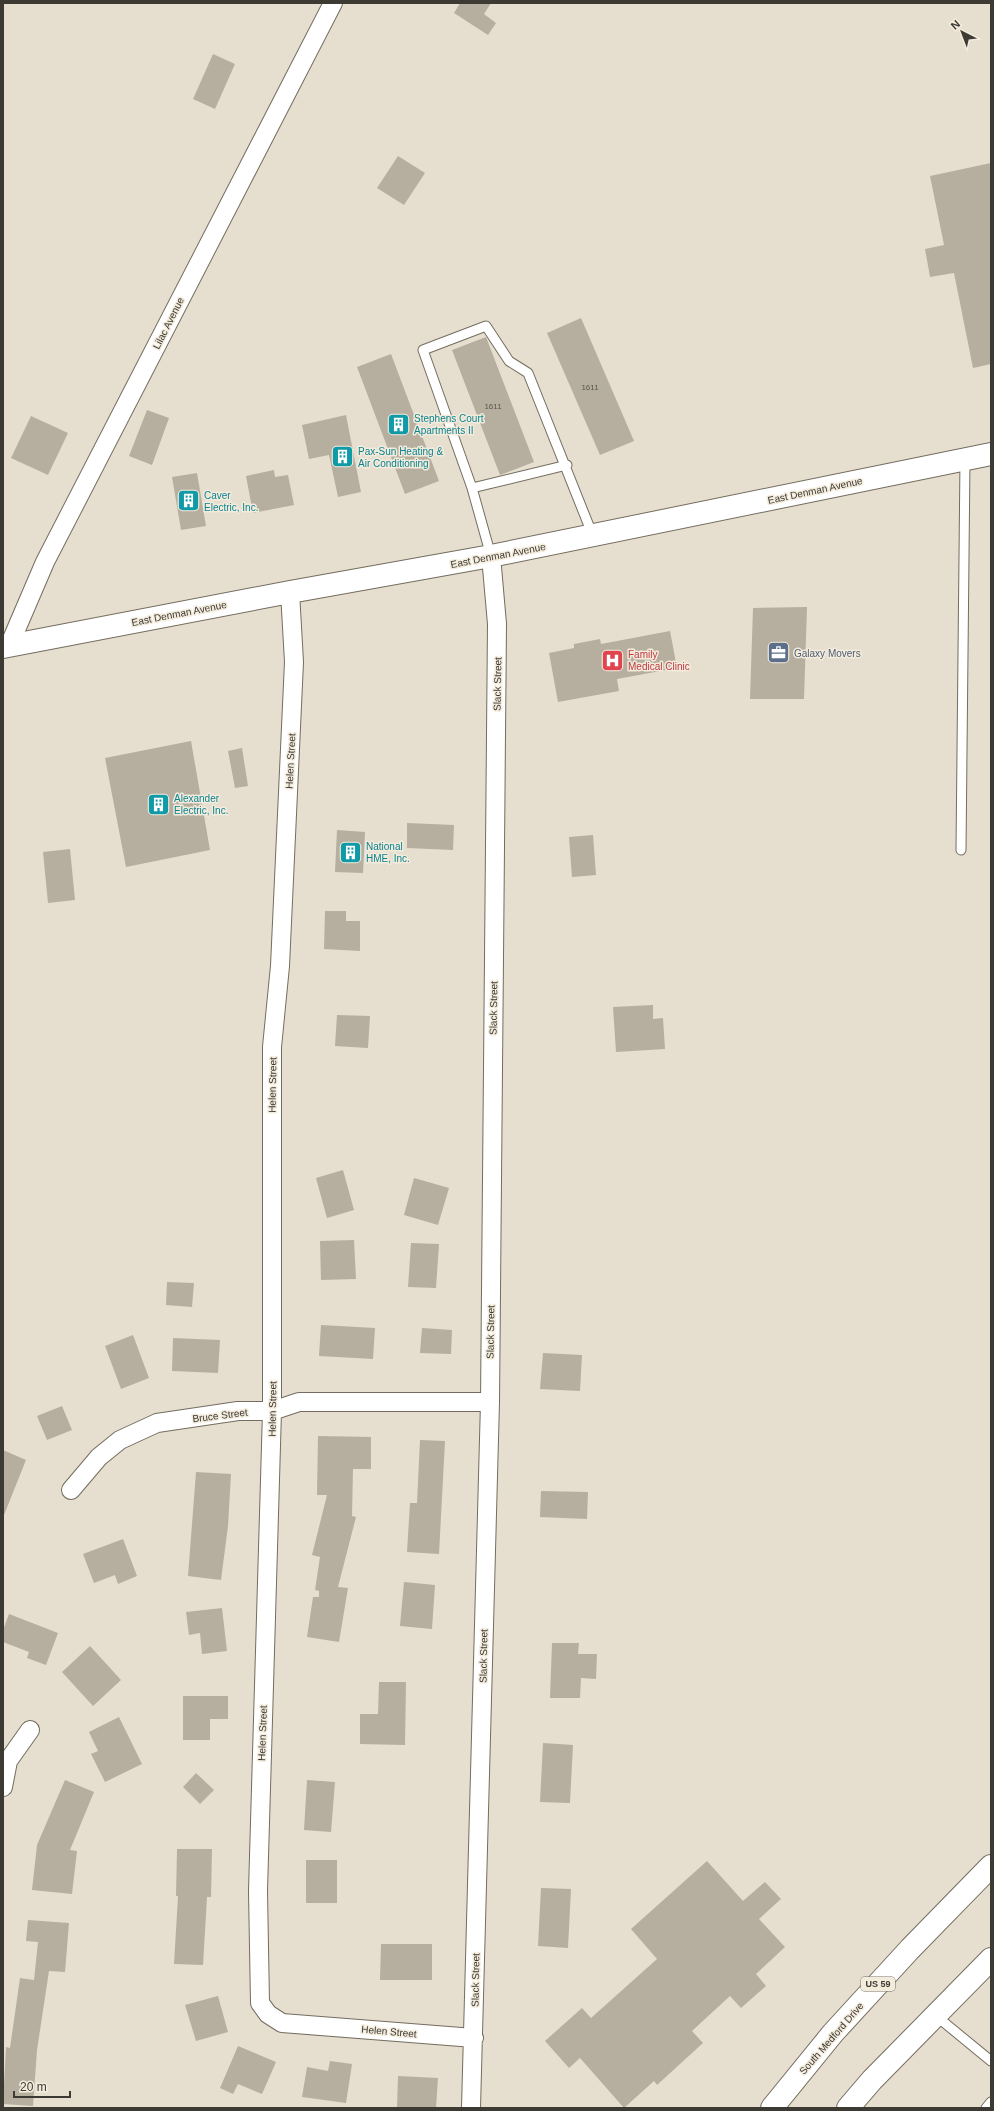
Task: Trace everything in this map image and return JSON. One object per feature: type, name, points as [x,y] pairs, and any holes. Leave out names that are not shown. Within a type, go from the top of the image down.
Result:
[{"type":"main road","name":"East Denman Avenue","points":[[6,646],[290,592],[492,556],[991,454]]},
{"type":"main road","name":"South Medford Drive","points":[[772,2108],[838,2028],[910,1949],[991,1866]]},
{"type":"main road","points":[[848,2108],[872,2080],[991,1958]]},
{"type":"street","name":"Lilac Avenue","points":[[6,646],[45,562],[333,3]]},
{"type":"street","name":"Slack Street","points":[[471,2108],[490,1402],[497,624],[492,556]]},
{"type":"street","name":"Helen Street","points":[[290,592],[294,670],[280,966],[272,1047],[272,1411],[258,1892],[260,2003],[268,2014],[282,2023],[474,2038]]},
{"type":"street","name":"Bruce Street","points":[[71,1490],[99,1457],[120,1440],[157,1423],[238,1411],[272,1411],[299,1402],[490,1402]]},
{"type":"street","points":[[3,1787],[8,1761],[30,1730]]},
{"type":"lane","points":[[492,556],[472,488],[422,350],[486,326],[509,361],[528,373],[567,466],[593,536]]},
{"type":"lane","points":[[961,850],[965,459]]},
{"type":"lane","points":[[472,488],[567,466]]},
{"type":"lane","points":[[935,2015],[991,2061]]},
{"type":"lane","points":[[986,2108],[991,2102]]},
{"type":"building","points":[[460,3],[491,3],[484,14],[496,23],[488,35],[454,13]]},
{"type":"building","points":[[213,54],[235,64],[215,109],[193,99]]},
{"type":"building","points":[[398,156],[425,173],[404,205],[377,188]]},
{"type":"building","points":[[991,163],[991,364],[973,368],[954,273],[930,277],[925,249],[944,245],[930,176]]},
{"type":"building","points":[[581,318],[634,441],[600,455],[547,333]]},
{"type":"building","name":"Stephens Court Apartments II","points":[[486,337],[534,462],[500,475],[452,350]]},
{"type":"building","name":"Stephens Court Apartments II","points":[[391,354],[439,481],[405,494],[357,367]]},
{"type":"building","points":[[147,410],[169,418],[152,465],[129,456]]},
{"type":"building","name":"Pax-Sun Heating & Air Conditioning","points":[[346,415],[361,492],[338,497],[329,455],[309,459],[302,425]]},
{"type":"building","points":[[31,416],[68,433],[48,475],[11,458]]},
{"type":"building","points":[[274,470],[275,477],[288,475],[294,505],[253,513],[246,476]]},
{"type":"building","name":"Caver Electric, Inc.","points":[[197,473],[206,526],[181,530],[172,477]]},
{"type":"building","name":"Galaxy Movers","points":[[807,607],[804,699],[750,699],[753,608]]},
{"type":"building","name":"Family Medical Clinic","points":[[670,631],[677,668],[617,679],[619,691],[558,702],[549,653],[574,648],[574,644],[600,639],[601,644]]},
{"type":"building","name":"Alexander Electric, Inc.","points":[[191,741],[210,850],[126,867],[105,758]]},
{"type":"building","points":[[242,748],[248,786],[235,788],[228,751]]},
{"type":"building","points":[[407,823],[454,825],[453,850],[407,848]]},
{"type":"building","name":"National HME, Inc.","points":[[337,830],[365,832],[363,873],[335,872]]},
{"type":"building","points":[[593,835],[596,875],[572,877],[569,837]]},
{"type":"building","points":[[70,849],[75,900],[48,903],[43,852]]},
{"type":"building","points":[[325,911],[346,911],[346,921],[360,921],[360,951],[324,949]]},
{"type":"building","points":[[653,1005],[653,1019],[663,1018],[665,1049],[616,1052],[613,1007]]},
{"type":"building","points":[[337,1015],[370,1016],[368,1048],[335,1046]]},
{"type":"building","points":[[343,1170],[354,1210],[327,1218],[316,1178]]},
{"type":"building","points":[[414,1178],[449,1188],[438,1225],[404,1215]]},
{"type":"building","points":[[354,1240],[356,1279],[321,1280],[320,1241]]},
{"type":"building","points":[[411,1243],[439,1244],[436,1288],[408,1287]]},
{"type":"building","points":[[167,1282],[194,1283],[192,1307],[166,1305]]},
{"type":"building","points":[[321,1325],[375,1328],[373,1359],[319,1356]]},
{"type":"building","points":[[422,1328],[452,1330],[451,1354],[420,1353]]},
{"type":"building","points":[[133,1335],[149,1378],[121,1389],[105,1346]]},
{"type":"building","points":[[173,1338],[220,1340],[218,1373],[172,1371]]},
{"type":"building","points":[[543,1353],[582,1355],[580,1391],[540,1389]]},
{"type":"building","points":[[62,1406],[72,1430],[47,1440],[37,1416]]},
{"type":"building","points":[[318,1436],[371,1437],[371,1469],[353,1469],[352,1516],[356,1517],[338,1587],[348,1588],[339,1642],[307,1637],[313,1597],[319,1597],[319,1591],[315,1590],[320,1557],[312,1555],[327,1495],[317,1495]]},
{"type":"building","points":[[420,1440],[445,1441],[439,1554],[407,1552],[410,1503],[417,1503]]},
{"type":"building","points":[[3,1450],[26,1460],[4,1515],[3,1515]]},
{"type":"building","points":[[196,1472],[231,1474],[228,1526],[221,1580],[188,1576]]},
{"type":"building","points":[[541,1491],[588,1492],[587,1519],[540,1517]]},
{"type":"building","points":[[123,1539],[137,1576],[118,1584],[115,1575],[94,1583],[83,1554]]},
{"type":"building","points":[[404,1582],[435,1585],[432,1629],[400,1626]]},
{"type":"building","points":[[222,1608],[227,1651],[202,1654],[200,1633],[189,1635],[186,1612]]},
{"type":"building","points":[[9,1614],[58,1633],[46,1665],[27,1658],[29,1652],[3,1642],[3,1630]]},
{"type":"building","points":[[552,1643],[579,1643],[578,1654],[597,1654],[596,1679],[581,1678],[580,1698],[550,1698]]},
{"type":"building","points":[[90,1646],[121,1680],[93,1706],[62,1672]]},
{"type":"building","points":[[379,1682],[406,1682],[405,1745],[360,1744],[360,1714],[378,1714]]},
{"type":"building","points":[[183,1696],[228,1696],[228,1719],[210,1719],[210,1740],[183,1740]]},
{"type":"building","points":[[119,1717],[142,1764],[105,1782],[91,1754],[98,1751],[89,1732]]},
{"type":"building","points":[[543,1743],[573,1745],[570,1803],[540,1802]]},
{"type":"building","points":[[196,1773],[214,1790],[200,1804],[183,1787]]},
{"type":"building","points":[[65,1780],[94,1792],[70,1850],[77,1851],[72,1894],[32,1890],[37,1845]]},
{"type":"building","points":[[307,1780],[335,1782],[331,1832],[304,1830]]},
{"type":"building","points":[[177,1849],[212,1849],[211,1897],[207,1897],[203,1965],[174,1964],[178,1896],[176,1896]]},
{"type":"building","points":[[306,1860],[337,1860],[337,1903],[306,1903]]},
{"type":"building","points":[[707,1861],[743,1901],[765,1882],[781,1899],[759,1919],[785,1947],[756,1974],[766,1986],[741,2008],[730,1996],[692,2031],[703,2043],[657,2085],[654,2081],[624,2108],[580,2058],[569,2068],[545,2041],[582,2008],[591,2018],[657,1959],[631,1929]]},
{"type":"building","points":[[541,1888],[571,1889],[568,1948],[538,1946]]},
{"type":"building","points":[[28,1920],[69,1923],[65,1972],[49,1971],[37,2050],[33,2106],[3,2104],[6,2047],[10,2048],[20,1978],[34,1980],[38,1942],[26,1941]]},
{"type":"building","points":[[381,1944],[432,1944],[432,1980],[380,1980]]},
{"type":"building","points":[[218,1996],[228,2032],[196,2041],[185,2005]]},
{"type":"building","points":[[238,2046],[276,2062],[262,2094],[238,2084],[233,2094],[220,2088]]},
{"type":"building","points":[[330,2061],[352,2064],[346,2103],[302,2097],[307,2067],[328,2071]]},
{"type":"building","points":[[398,2076],[438,2078],[436,2108],[397,2108]]},
{"type":"place","name":"Stephens Court Apartments II","points":[[398,424]]},
{"type":"place","name":"Pax-Sun Heating & Air Conditioning","points":[[342,457]]},
{"type":"place","name":"Caver Electric, Inc.","points":[[189,501]]},
{"type":"place","name":"Galaxy Movers","points":[[779,653]]},
{"type":"place","name":"Family Medical Clinic","points":[[613,660]]},
{"type":"place","name":"Alexander Electric, Inc.","points":[[158,804]]},
{"type":"place","name":"National HME, Inc.","points":[[350,852]]}]
